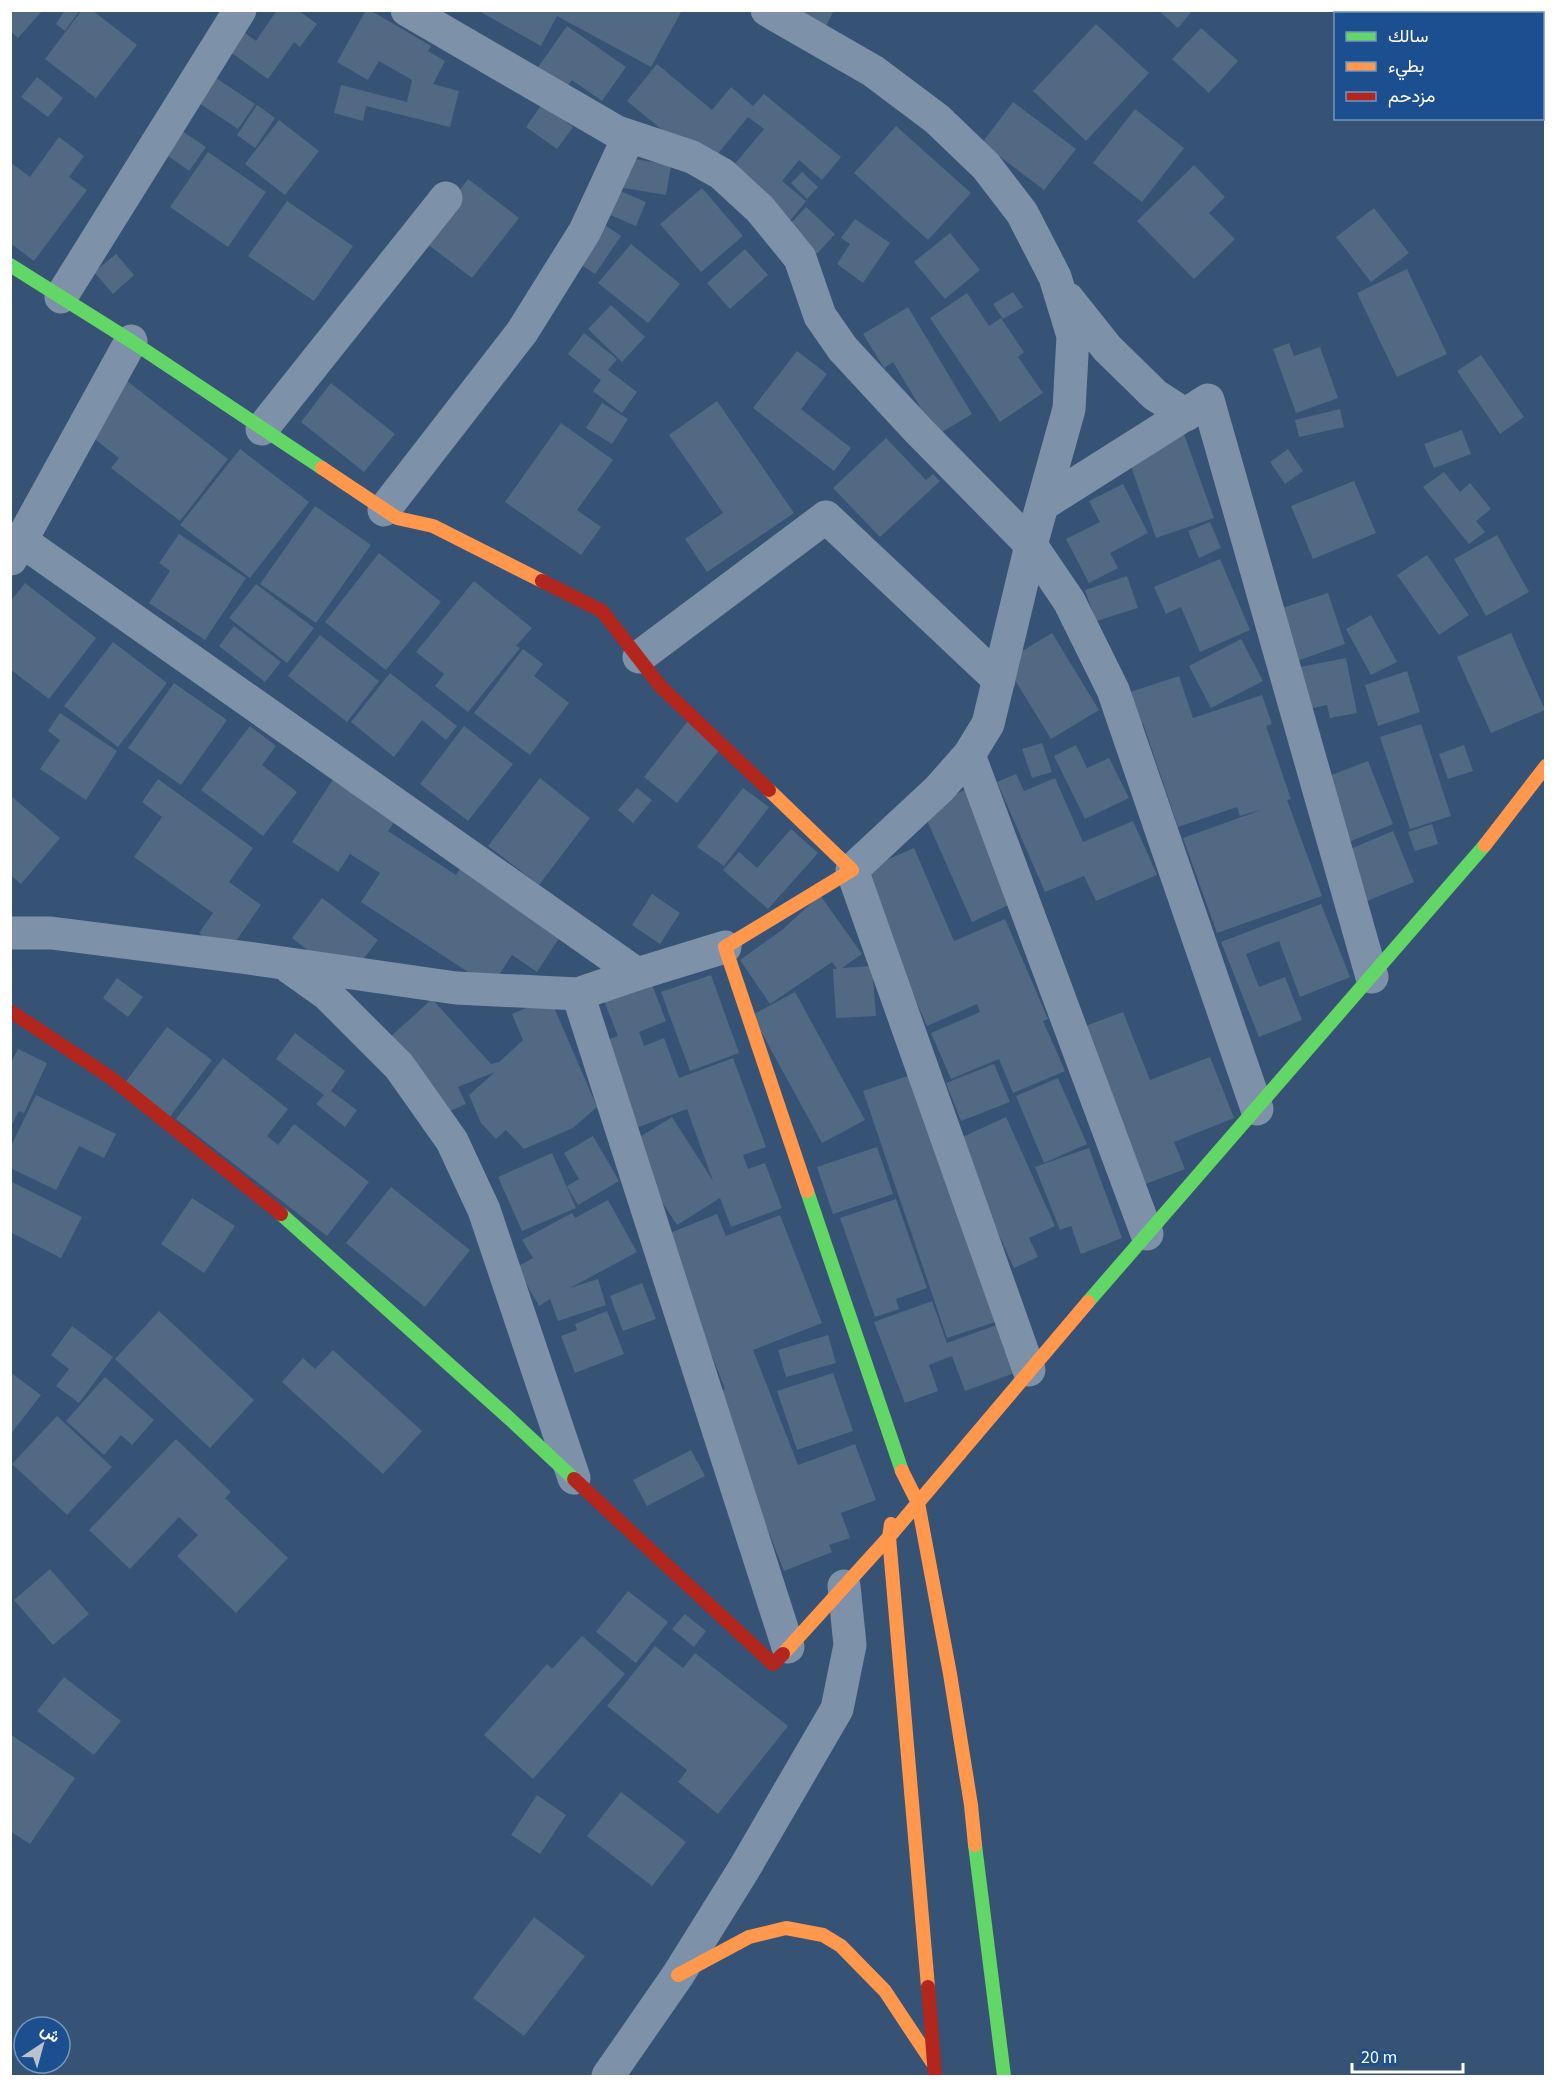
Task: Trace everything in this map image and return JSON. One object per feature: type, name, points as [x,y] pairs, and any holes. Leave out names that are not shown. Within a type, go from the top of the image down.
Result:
[{"type":"street","points":[[61,297],[240,10]]},
{"type":"street","points":[[407,10],[617,132],[692,157],[722,174],[760,209],[800,258],[820,316],[843,349],[918,430],[1031,545],[1070,601],[1113,690],[1257,1109]]},
{"type":"street","points":[[10,933],[51,933],[456,988],[578,994],[725,948],[852,870],[939,789],[969,755],[988,724],[1031,545],[1069,409],[1073,336],[1055,277],[1022,213],[986,166],[937,119],[873,71],[768,10]]},
{"type":"street","points":[[384,510],[522,332],[585,231],[629,136]]},
{"type":"street","points":[[262,429],[446,198]]},
{"type":"street","points":[[10,265],[131,341],[397,518],[433,526],[602,611],[662,687],[852,870],[1029,1370]]},
{"type":"street","points":[[1059,288],[1107,348],[1155,395],[1186,415]]},
{"type":"street","points":[[131,341],[16,552],[637,974]]},
{"type":"street","points":[[1042,505],[1208,400],[1372,977]]},
{"type":"street","points":[[639,657],[826,517],[999,680]]},
{"type":"street","points":[[969,755],[1148,1234]]},
{"type":"street","points":[[10,1011],[110,1077],[260,1196],[510,1419],[773,1664],[889,1537],[1029,1370],[1472,862],[1545,766]]},
{"type":"street","points":[[725,948],[900,1466],[918,1503],[950,1674],[969,1794],[1004,2076]]},
{"type":"street","points":[[282,963],[327,994],[399,1066],[452,1141],[484,1210],[574,1478]]},
{"type":"street","points":[[578,994],[788,1647]]},
{"type":"street","points":[[897,1486],[900,1466]]},
{"type":"street","points":[[894,1506],[889,1537],[921,1892],[934,2070]]},
{"type":"street","points":[[608,2076],[678,1975],[744,1869],[837,1709],[850,1645],[844,1586]]},
{"type":"street","points":[[678,1975],[749,1936],[786,1928],[823,1935],[841,1947],[885,1991],[934,2070]]},
{"type":"building","points":[[10,10],[43,10],[18,38],[10,31]]},
{"type":"building","points":[[65,10],[80,10],[65,31],[56,24]]},
{"type":"building","points":[[82,10],[92,10],[137,45],[96,98],[45,59]]},
{"type":"building","points":[[277,10],[298,10],[317,24],[300,47],[294,42],[268,79],[222,46],[237,27],[256,41]]},
{"type":"building","points":[[366,10],[370,10],[431,46],[428,51],[445,61],[433,84],[459,91],[450,127],[366,106],[363,121],[334,113],[341,85],[407,102],[412,80],[379,61],[368,80],[337,62]]},
{"type":"building","points":[[477,10],[678,10],[681,12],[651,67],[557,16],[541,46]]},
{"type":"building","points":[[796,10],[834,10],[826,26]]},
{"type":"building","points":[[1158,10],[1193,10],[1178,28]]},
{"type":"building","points":[[1096,24],[1149,73],[1086,141],[1033,91]]},
{"type":"building","points":[[567,26],[626,67],[602,101],[572,80],[564,90],[536,70]]},
{"type":"building","points":[[1201,28],[1238,61],[1209,93],[1172,59]]},
{"type":"building","points":[[657,64],[712,110],[731,87],[753,106],[764,94],[841,157],[822,180],[799,160],[782,181],[806,201],[790,221],[729,171],[764,129],[748,117],[707,167],[627,101]]},
{"type":"building","points":[[213,76],[255,104],[238,129],[196,101]]},
{"type":"building","points":[[37,77],[63,98],[48,117],[21,97]]},
{"type":"building","points":[[1013,102],[1076,149],[1044,190],[982,143]]},
{"type":"building","points":[[542,104],[573,127],[557,149],[526,127]]},
{"type":"building","points":[[257,105],[275,118],[255,148],[237,135]]},
{"type":"building","points":[[1135,109],[1184,148],[1142,202],[1093,163]]},
{"type":"building","points":[[279,120],[319,151],[285,195],[245,164]]},
{"type":"building","points":[[896,126],[971,193],[928,240],[854,173]]},
{"type":"building","points":[[176,127],[206,147],[189,171],[160,150]]},
{"type":"building","points":[[59,137],[84,156],[69,177],[87,190],[34,261],[10,243],[10,162],[30,177]]},
{"type":"building","points":[[208,152],[266,192],[228,247],[170,207]]},
{"type":"building","points":[[611,155],[671,165],[666,195],[606,185]]},
{"type":"building","points":[[1194,165],[1225,197],[1209,213],[1235,239],[1194,279],[1137,221]]},
{"type":"building","points":[[802,172],[818,187],[807,199],[791,183]]},
{"type":"building","points":[[468,179],[519,218],[472,278],[422,240]]},
{"type":"building","points":[[599,182],[646,202],[636,226],[589,206]]},
{"type":"building","points":[[702,188],[743,236],[701,272],[660,224]]},
{"type":"building","points":[[287,201],[353,246],[314,301],[248,256]]},
{"type":"building","points":[[806,207],[835,234],[817,254],[788,226]]},
{"type":"building","points":[[1374,208],[1409,253],[1371,282],[1336,237]]},
{"type":"building","points":[[586,212],[621,236],[595,274],[560,251]]},
{"type":"building","points":[[855,219],[890,243],[863,283],[837,264],[850,244],[841,238]]},
{"type":"building","points":[[950,233],[980,270],[945,299],[914,262]]},
{"type":"building","points":[[631,244],[680,284],[648,323],[598,283]]},
{"type":"building","points":[[745,249],[768,275],[730,309],[707,283]]},
{"type":"building","points":[[116,254],[134,275],[113,294],[94,272]]},
{"type":"building","points":[[1407,269],[1447,354],[1397,377],[1357,293]]},
{"type":"building","points":[[1013,292],[1023,307],[1003,319],[993,304]]},
{"type":"building","points":[[967,293],[989,326],[1001,318],[1024,352],[1018,357],[1043,393],[1000,422],[930,318]]},
{"type":"building","points":[[611,305],[645,337],[622,362],[588,329]]},
{"type":"building","points":[[908,307],[972,414],[937,435],[893,362],[884,368],[863,334]]},
{"type":"building","points":[[584,333],[617,359],[608,370],[637,392],[622,413],[593,391],[601,380],[568,354]]},
{"type":"building","points":[[1289,343],[1294,356],[1320,347],[1338,398],[1296,413],[1273,349]]},
{"type":"building","points":[[797,351],[827,374],[801,409],[851,448],[834,471],[753,408]]},
{"type":"building","points":[[1481,355],[1524,417],[1500,434],[1457,371]]},
{"type":"building","points":[[123,378],[228,459],[180,521],[111,468],[119,458],[83,430]]},
{"type":"building","points":[[331,383],[395,434],[364,472],[301,422]]},
{"type":"building","points":[[717,401],[794,513],[707,572],[685,539],[723,513],[669,435]]},
{"type":"building","points":[[602,403],[628,419],[612,444],[586,428]]},
{"type":"building","points":[[1340,409],[1344,427],[1299,437],[1295,420]]},
{"type":"building","points":[[561,423],[613,460],[577,510],[601,527],[581,555],[505,502]]},
{"type":"building","points":[[1181,426],[1214,518],[1156,538],[1124,446]]},
{"type":"building","points":[[1462,430],[1471,454],[1434,468],[1424,444]]},
{"type":"building","points":[[886,438],[926,480],[933,474],[940,481],[880,537],[833,488]]},
{"type":"building","points":[[240,449],[309,502],[250,578],[180,525]]},
{"type":"building","points":[[1288,449],[1303,471],[1285,484],[1270,462]]},
{"type":"building","points":[[1444,472],[1460,492],[1470,483],[1491,509],[1476,521],[1485,532],[1469,544],[1423,487]]},
{"type":"building","points":[[1354,481],[1376,533],[1313,559],[1291,506]]},
{"type":"building","points":[[1123,484],[1148,533],[1110,553],[1118,568],[1089,583],[1066,539],[1100,522],[1089,501]]},
{"type":"building","points":[[315,506],[371,545],[316,623],[260,584]]},
{"type":"building","points":[[1210,522],[1221,548],[1199,558],[1188,531]]},
{"type":"building","points":[[179,534],[246,578],[205,640],[149,603],[170,571],[159,563]]},
{"type":"building","points":[[1497,535],[1529,592],[1486,616],[1454,559]]},
{"type":"building","points":[[379,553],[441,602],[386,670],[325,622]]},
{"type":"building","points":[[1427,555],[1469,615],[1439,635],[1397,575]]},
{"type":"building","points":[[1220,559],[1250,630],[1200,652],[1181,607],[1166,614],[1154,587]]},
{"type":"building","points":[[1127,576],[1138,608],[1096,621],[1085,590]]},
{"type":"building","points":[[474,581],[532,628],[516,646],[520,648],[468,712],[435,686],[444,674],[416,652]]},
{"type":"building","points":[[25,583],[96,638],[49,699],[10,669],[10,602]]},
{"type":"building","points":[[256,584],[314,628],[287,663],[229,618]]},
{"type":"building","points":[[1328,593],[1345,644],[1297,661],[1279,609]]},
{"type":"building","points":[[1371,615],[1397,662],[1371,675],[1346,629]]},
{"type":"building","points":[[234,626],[281,662],[265,682],[219,646]]},
{"type":"building","points":[[1052,633],[1099,710],[1051,739],[1004,662]]},
{"type":"building","points":[[1511,633],[1545,710],[1491,733],[1457,657]]},
{"type":"building","points":[[320,635],[379,681],[347,722],[288,676]]},
{"type":"building","points":[[1241,639],[1263,681],[1211,708],[1189,666]]},
{"type":"building","points":[[113,642],[167,683],[118,747],[64,706]]},
{"type":"building","points":[[523,649],[543,664],[534,676],[569,703],[530,755],[474,713]]},
{"type":"building","points":[[1346,658],[1357,713],[1330,718],[1327,705],[1304,710],[1295,668]]},
{"type":"building","points":[[1407,671],[1420,712],[1378,726],[1365,685]]},
{"type":"building","points":[[390,673],[457,726],[446,740],[422,720],[394,757],[351,722]]},
{"type":"building","points":[[1179,676],[1193,718],[1262,695],[1272,724],[1266,726],[1291,799],[1287,800],[1322,896],[1217,933],[1183,838],[1264,809],[1240,816],[1237,807],[1178,827],[1143,723],[1138,724],[1127,693]]},
{"type":"building","points":[[174,683],[227,720],[181,785],[128,748]]},
{"type":"building","points":[[60,713],[117,751],[86,800],[40,769],[60,740],[48,731]]},
{"type":"building","points":[[691,717],[724,744],[677,803],[644,777]]},
{"type":"building","points":[[1421,724],[1451,816],[1410,829],[1380,737]]},
{"type":"building","points":[[250,726],[276,746],[262,765],[297,792],[263,836],[201,790]]},
{"type":"building","points":[[464,726],[513,764],[468,821],[420,784]]},
{"type":"building","points":[[1042,743],[1052,772],[1032,778],[1022,749]]},
{"type":"building","points":[[1076,745],[1087,768],[1109,758],[1129,798],[1085,819],[1054,756]]},
{"type":"building","points":[[1464,745],[1473,771],[1448,779],[1439,754]]},
{"type":"building","points":[[1368,761],[1393,824],[1346,843],[1321,779]]},
{"type":"building","points":[[1016,774],[1024,791],[1055,778],[1083,842],[1133,821],[1157,875],[1096,901],[1084,876],[1045,892],[997,782]]},
{"type":"building","points":[[334,778],[396,819],[388,831],[456,875],[462,866],[563,932],[537,972],[512,955],[491,987],[361,902],[380,873],[350,854],[338,872],[292,842]]},
{"type":"building","points":[[540,778],[590,818],[539,885],[488,846]]},
{"type":"building","points":[[158,779],[253,848],[229,882],[261,905],[227,954],[199,933],[213,913],[134,857],[162,817],[142,802]]},
{"type":"building","points":[[637,788],[652,800],[633,823],[618,810]]},
{"type":"building","points":[[743,788],[769,807],[724,866],[697,847]]},
{"type":"building","points":[[965,790],[1015,902],[972,922],[922,809]]},
{"type":"building","points":[[10,795],[60,838],[21,884],[10,875]]},
{"type":"building","points":[[1432,824],[1438,844],[1415,851],[1408,832]]},
{"type":"building","points":[[791,829],[818,853],[768,909],[723,870],[739,852],[757,868]]},
{"type":"building","points":[[1393,831],[1414,882],[1362,903],[1341,853]]},
{"type":"building","points":[[914,848],[954,941],[1005,919],[1048,1019],[1043,1021],[1065,1071],[1013,1093],[999,1059],[951,1079],[931,1033],[980,1012],[977,1004],[927,1026],[859,872]]},
{"type":"building","points":[[652,894],[680,913],[660,944],[632,925]]},
{"type":"building","points":[[820,895],[862,954],[842,968],[872,966],[876,1016],[836,1018],[833,969],[837,969],[832,962],[770,1004],[740,960],[782,930]]},
{"type":"building","points":[[322,898],[378,940],[347,980],[292,938]]},
{"type":"building","points":[[1321,904],[1350,977],[1300,997],[1279,941],[1246,954],[1259,987],[1285,977],[1302,1020],[1259,1037],[1221,942]]},
{"type":"building","points":[[711,975],[739,1053],[690,1071],[661,992]]},
{"type":"building","points":[[117,978],[143,997],[128,1017],[103,998]]},
{"type":"building","points":[[651,982],[666,1021],[639,1032],[644,1046],[664,1038],[679,1078],[733,1058],[766,1147],[743,1155],[748,1169],[765,1163],[782,1208],[731,1227],[720,1198],[677,1225],[625,1146],[672,1117],[713,1181],[687,1109],[636,1128],[604,1041],[618,1036],[604,1001]]},
{"type":"building","points":[[795,992],[865,1120],[822,1143],[752,1015]]},
{"type":"building","points":[[432,999],[491,1064],[499,1062],[523,1040],[512,1014],[547,999],[553,1005],[597,1107],[573,1128],[524,1149],[506,1130],[496,1139],[481,1123],[469,1095],[495,1072],[458,1087],[466,1104],[443,1114],[390,1037]]},
{"type":"building","points":[[1123,1012],[1150,1080],[1210,1057],[1234,1118],[1174,1142],[1185,1169],[1143,1185],[1080,1028]]},
{"type":"building","points":[[167,1027],[212,1060],[169,1118],[124,1084]]},
{"type":"building","points":[[295,1033],[345,1071],[331,1091],[357,1110],[345,1127],[316,1104],[324,1095],[276,1059]]},
{"type":"building","points":[[18,1049],[47,1063],[24,1113],[19,1111],[10,1128],[10,1065]]},
{"type":"building","points":[[223,1058],[288,1109],[267,1136],[278,1145],[294,1124],[369,1182],[327,1236],[176,1119]]},
{"type":"building","points":[[994,1064],[1010,1102],[961,1121],[946,1083]]},
{"type":"building","points":[[920,1072],[1004,1319],[947,1338],[863,1091]]},
{"type":"building","points":[[1058,1078],[1087,1144],[1044,1163],[1016,1096]]},
{"type":"building","points":[[36,1095],[116,1134],[104,1158],[79,1146],[56,1190],[10,1168],[10,1148]]},
{"type":"building","points":[[1006,1117],[1055,1226],[1029,1238],[1038,1257],[1014,1268],[956,1140]]},
{"type":"building","points":[[593,1136],[619,1181],[578,1205],[567,1186],[579,1179],[564,1153]]},
{"type":"building","points":[[877,1147],[893,1194],[833,1214],[817,1167]]},
{"type":"building","points":[[1089,1148],[1122,1238],[1081,1254],[1071,1226],[1060,1230],[1035,1167]]},
{"type":"building","points":[[552,1153],[576,1208],[522,1231],[498,1177]]},
{"type":"building","points":[[10,1181],[82,1217],[61,1258],[10,1232]]},
{"type":"building","points":[[391,1187],[470,1250],[425,1307],[346,1243]]},
{"type":"building","points":[[192,1198],[235,1226],[204,1273],[161,1244]]},
{"type":"building","points":[[896,1199],[927,1288],[896,1299],[899,1309],[875,1317],[840,1218]]},
{"type":"building","points":[[608,1200],[637,1252],[570,1288],[598,1279],[606,1305],[558,1321],[550,1299],[539,1306],[517,1267],[533,1258],[522,1240],[572,1213],[575,1218]]},
{"type":"building","points":[[717,1214],[726,1236],[780,1215],[822,1323],[753,1350],[798,1465],[855,1444],[876,1500],[841,1513],[850,1538],[829,1545],[832,1552],[784,1571],[714,1393],[725,1389],[665,1235]]},
{"type":"building","points":[[642,1283],[656,1319],[623,1331],[610,1296]]},
{"type":"building","points":[[932,1301],[947,1343],[1002,1323],[1020,1371],[965,1391],[952,1356],[929,1365],[938,1391],[905,1403],[874,1322]]},
{"type":"building","points":[[159,1311],[254,1400],[210,1448],[115,1359]]},
{"type":"building","points":[[607,1311],[624,1354],[575,1373],[561,1336],[577,1330],[575,1324]]},
{"type":"building","points":[[72,1326],[113,1357],[79,1403],[56,1386],[69,1369],[51,1355]]},
{"type":"building","points":[[828,1335],[836,1363],[786,1377],[778,1350]]},
{"type":"building","points":[[333,1350],[422,1431],[383,1474],[282,1382],[303,1358],[315,1369]]},
{"type":"building","points":[[10,1372],[41,1395],[10,1435]]},
{"type":"building","points":[[833,1373],[853,1431],[797,1450],[777,1391]]},
{"type":"building","points":[[105,1377],[154,1420],[132,1445],[121,1435],[104,1455],[66,1421]]},
{"type":"building","points":[[57,1416],[112,1467],[67,1515],[12,1464]]},
{"type":"building","points":[[176,1439],[231,1492],[225,1498],[288,1558],[236,1613],[177,1556],[198,1535],[179,1517],[130,1569],[89,1530]]},
{"type":"building","points":[[691,1450],[705,1476],[647,1506],[633,1480]]},
{"type":"building","points":[[50,1569],[89,1614],[53,1645],[14,1600]]},
{"type":"building","points":[[628,1591],[668,1622],[636,1663],[596,1632]]},
{"type":"building","points":[[685,1614],[706,1631],[694,1647],[672,1629]]},
{"type":"building","points":[[582,1636],[625,1674],[533,1779],[484,1735],[547,1664],[552,1669]]},
{"type":"building","points":[[655,1646],[683,1668],[695,1653],[788,1726],[718,1814],[678,1782],[687,1770],[607,1706]]},
{"type":"building","points":[[64,1677],[121,1721],[94,1755],[37,1711]]},
{"type":"building","points":[[10,1734],[75,1778],[30,1844],[10,1831]]},
{"type":"building","points":[[621,1792],[686,1842],[652,1886],[587,1836]]},
{"type":"building","points":[[537,1795],[566,1815],[540,1854],[511,1835]]},
{"type":"building","points":[[534,1917],[585,1956],[524,2036],[473,1998]]},
{"type":"traffic: fast","points":[[10,265],[131,341],[322,468]]},
{"type":"traffic: fast","points":[[1088,1302],[1485,845]]},
{"type":"traffic: fast","points":[[807,1191],[902,1471]]},
{"type":"traffic: fast","points":[[281,1214],[574,1479]]},
{"type":"traffic: fast","points":[[975,1845],[1004,2076]]},
{"type":"traffic: slow","points":[[322,468],[397,518],[433,526],[542,581]]},
{"type":"traffic: slow","points":[[1485,845],[1546,766]]},
{"type":"traffic: slow","points":[[769,790],[852,870],[725,947],[807,1191]]},
{"type":"traffic: slow","points":[[783,1654],[889,1537],[1088,1302]]},
{"type":"traffic: slow","points":[[902,1471],[918,1503],[950,1674],[971,1805],[975,1845]]},
{"type":"traffic: slow","points":[[891,1524],[889,1537],[928,1987]]},
{"type":"traffic: slow","points":[[678,1975],[749,1937],[786,1928],[823,1935],[841,1946],[885,1991],[932,2062]]},
{"type":"traffic: jam","points":[[542,581],[602,611],[661,687],[769,790]]},
{"type":"traffic: jam","points":[[10,1011],[110,1077],[281,1214]]},
{"type":"traffic: jam","points":[[574,1479],[773,1664],[783,1654]]},
{"type":"traffic: jam","points":[[928,1987],[935,2076]]}]
